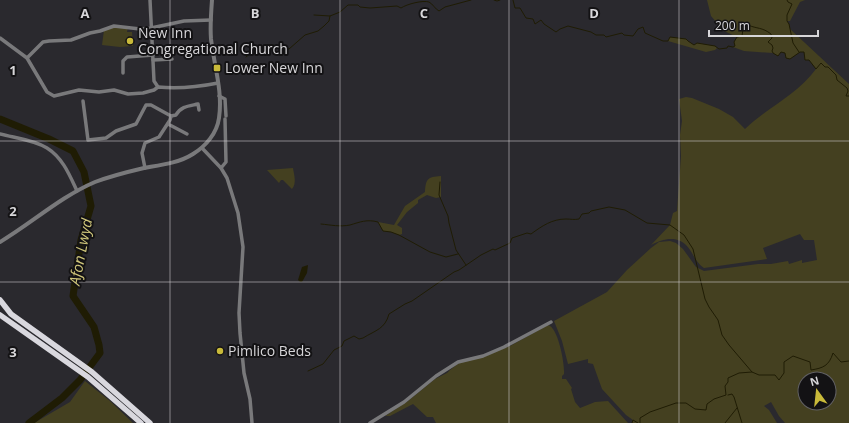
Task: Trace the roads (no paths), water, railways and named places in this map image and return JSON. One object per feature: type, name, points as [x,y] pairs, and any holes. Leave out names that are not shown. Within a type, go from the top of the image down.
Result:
[{"type":"highway","points":[[0,300],[11,314],[92,372],[150,423]]},
{"type":"highway","points":[[0,315],[88,377],[141,423]]},
{"type":"street","points":[[150,0],[154,81],[158,87]]},
{"type":"street","points":[[0,242],[83,188],[120,174],[176,161],[191,155],[202,148],[216,129],[219,118],[218,83],[211,38],[212,0]]},
{"type":"street","points":[[27,58],[43,42],[71,40],[90,32],[100,31],[114,26],[140,29],[184,21],[211,20]]},
{"type":"street","points":[[0,38],[27,58],[47,92],[54,96],[79,90],[99,92],[114,90],[128,94],[143,93],[154,90],[158,87],[192,87],[218,83]]},
{"type":"street","points":[[123,73],[123,61],[127,57],[153,55]]},
{"type":"street","points":[[153,60],[172,59]]},
{"type":"street","points":[[219,96],[225,99],[226,162],[221,168]]},
{"type":"street","points":[[83,101],[88,140],[106,138],[116,131],[136,124],[146,105],[151,105],[171,116],[176,115],[179,110],[183,108],[198,104],[199,110]]},
{"type":"street","points":[[145,168],[142,153],[145,144],[160,137],[171,116]]},
{"type":"street","points":[[168,124],[187,134]]},
{"type":"street","points":[[0,134],[34,142],[47,148],[58,157],[68,172],[77,191]]},
{"type":"street","points":[[202,148],[221,168],[226,178],[238,214],[241,230],[243,247],[239,313],[240,333],[252,423]]},
{"type":"street","points":[[370,423],[404,402],[436,376],[458,362],[483,356],[504,347],[551,322]]},
{"type":"waterway","points":[[314,15],[330,16],[340,12],[348,5],[358,5],[360,7],[370,8],[397,6],[401,8],[411,4],[423,2],[429,2],[439,11],[445,7],[471,0]]},
{"type":"waterway","points":[[494,0],[500,0]]},
{"type":"waterway","points":[[513,0],[515,8],[520,8],[526,18],[533,19],[535,24],[541,20],[544,24],[556,32],[568,26],[591,32],[596,35],[604,35],[606,37],[622,33],[624,35],[633,36],[638,29],[643,27],[645,33],[663,41],[668,41],[670,37],[686,39],[694,45],[697,43],[715,46],[719,49],[727,48],[728,46],[735,46],[734,42],[737,37],[742,36],[743,29],[748,25],[762,29],[771,34],[772,38],[768,42],[772,45],[773,53],[778,56],[781,52],[785,53],[786,58],[790,59],[800,52],[804,52],[805,60],[809,60],[816,69],[821,63],[825,67],[828,67],[836,75],[837,80],[847,88],[848,91],[846,96],[849,96]]},
{"type":"waterway","points":[[787,0],[792,4],[787,15],[787,21],[793,43],[799,52]]},
{"type":"waterway","points":[[246,57],[258,48],[265,45],[273,45],[289,49],[305,35],[318,31],[329,21],[330,16]]},
{"type":"waterway","name":"Afon Lwyd","points":[[0,119],[49,139],[73,151],[84,172],[91,206],[81,240],[73,296],[94,327],[100,353],[80,380],[62,398],[29,423]]},
{"type":"waterway","points":[[440,182],[439,195],[448,216],[456,250],[466,265]]},
{"type":"waterway","points":[[308,371],[323,364],[334,350],[342,346],[344,341],[354,336],[359,339],[363,338],[376,331],[385,323],[389,314],[412,301],[481,255],[510,243],[512,238],[527,233],[531,234],[543,226],[561,219],[579,219],[582,214],[609,207],[625,210],[647,223],[670,225],[684,235],[693,249],[705,299],[718,320],[722,335],[752,372]]},
{"type":"waterway","points":[[321,224],[343,226],[360,222],[374,221],[378,222],[383,231],[399,235],[430,252],[446,257],[458,254]]},
{"type":"waterway","points":[[640,423],[640,418],[650,412],[676,403],[686,403],[695,409],[706,410],[707,404],[714,399],[726,395],[725,386],[728,382],[728,378],[739,373],[752,372],[759,375],[775,375],[779,380],[784,373],[784,362],[793,356],[810,362],[811,370],[825,366],[830,361],[833,353],[841,362],[849,361]]},
{"type":"waterway","points":[[728,395],[732,394],[734,397],[742,423]]},
{"type":"waterway","points":[[725,423],[737,408]]},
{"type":"waterway","points":[[632,423],[633,420],[638,423]]},
{"type":"place","name":"New Inn Congregational Church","points":[[130,41]]},
{"type":"place","name":"Lower New Inn","points":[[217,68]]},
{"type":"place","name":"Pimlico Beds","points":[[220,351]]}]
